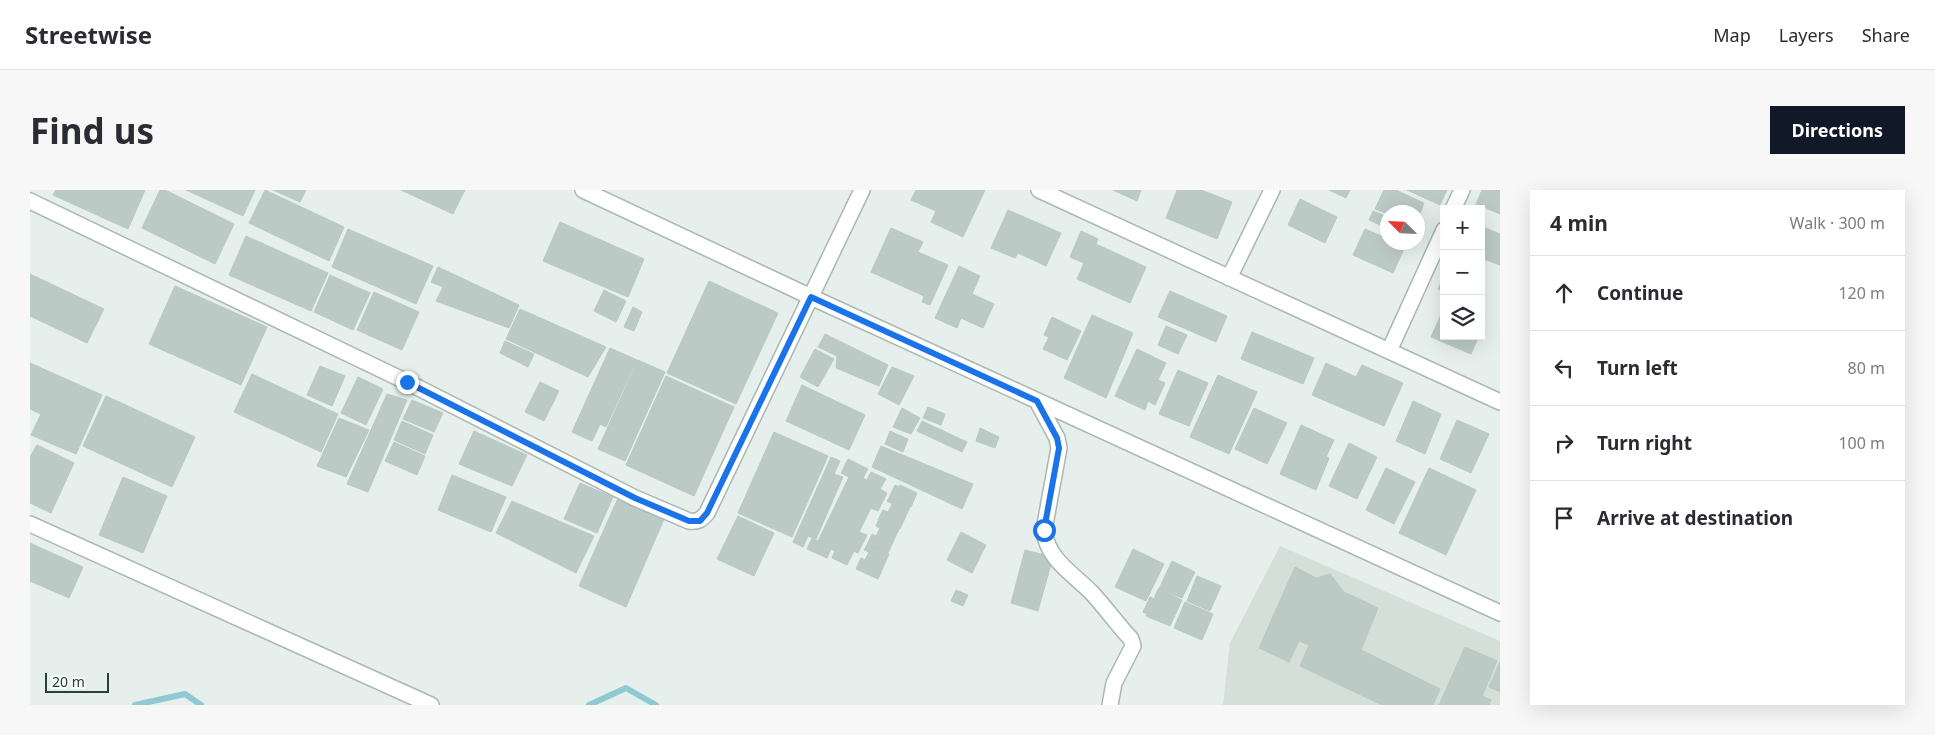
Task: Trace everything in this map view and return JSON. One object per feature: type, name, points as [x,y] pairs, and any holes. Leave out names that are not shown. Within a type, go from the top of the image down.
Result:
[{"type":"street","points":[[584,190],[811,297],[1500,613]]},
{"type":"street","points":[[30,201],[407,382],[626,494],[689,521],[700,521],[707,513],[862,190]]},
{"type":"street","points":[[1039,190],[1066,196],[1229,278],[1500,402]]},
{"type":"street","points":[[1229,278],[1272,190]]},
{"type":"street","points":[[1456,205],[1462,190]]},
{"type":"street","points":[[1389,351],[1440,239]]},
{"type":"street","points":[[1037,401],[1057,438],[1059,448],[1044,530],[1045,540],[1056,560],[1091,592],[1131,639],[1132,646],[1114,683],[1110,705]]},
{"type":"street","points":[[30,524],[431,705]]},
{"type":"shaded area","points":[[1280,546],[1500,641],[1500,705],[1223,705],[1230,643]]},
{"type":"building","points":[[56,190],[145,190],[128,229],[53,195]]},
{"type":"building","points":[[160,190],[165,190],[234,224],[215,264],[142,228]]},
{"type":"building","points":[[186,190],[255,190],[243,216]]},
{"type":"building","points":[[265,190],[344,227],[329,261],[249,223]]},
{"type":"building","points":[[273,190],[306,190],[300,202]]},
{"type":"building","points":[[401,190],[465,190],[453,214]]},
{"type":"building","points":[[916,190],[985,190],[963,237],[931,222],[936,211],[911,200]]},
{"type":"building","points":[[1113,190],[1141,190],[1137,201]]},
{"type":"building","points":[[1177,190],[1201,190],[1232,202],[1217,239],[1166,218]]},
{"type":"building","points":[[1329,190],[1350,190],[1346,198]]},
{"type":"building","points":[[1384,190],[1396,190],[1424,203],[1423,205],[1380,205],[1380,211],[1375,209]]},
{"type":"building","points":[[1407,190],[1447,190],[1440,205]]},
{"type":"building","points":[[1482,190],[1500,190],[1500,214],[1485,208],[1485,205],[1476,204]]},
{"type":"building","points":[[1300,199],[1337,217],[1325,243],[1288,225]]},
{"type":"building","points":[[1008,210],[1061,233],[1046,266],[1018,253],[1015,258],[991,248]]},
{"type":"building","points":[[1373,211],[1380,214],[1380,225],[1369,220]]},
{"type":"building","points":[[560,222],[644,259],[628,297],[543,261]]},
{"type":"building","points":[[891,228],[923,242],[918,252],[948,265],[930,305],[922,302],[924,296],[871,272]]},
{"type":"building","points":[[1485,228],[1500,234],[1500,265],[1485,259]]},
{"type":"building","points":[[348,229],[433,266],[416,304],[332,267]]},
{"type":"building","points":[[1365,229],[1380,236],[1380,250],[1404,250],[1393,273],[1353,255]]},
{"type":"building","points":[[1081,231],[1098,239],[1096,244],[1146,267],[1130,303],[1077,279],[1084,263],[1070,257]]},
{"type":"building","points":[[246,236],[328,273],[311,311],[229,275]]},
{"type":"building","points":[[959,266],[980,276],[972,294],[994,304],[983,328],[961,318],[957,328],[935,318]]},
{"type":"building","points":[[438,267],[519,305],[509,328],[436,301],[443,287],[431,282]]},
{"type":"building","points":[[30,274],[104,309],[87,343],[30,316]]},
{"type":"building","points":[[330,275],[370,293],[353,330],[314,312]]},
{"type":"building","points":[[709,281],[778,313],[736,404],[667,373]]},
{"type":"building","points":[[175,286],[267,327],[241,385],[149,344]]},
{"type":"building","points":[[604,290],[626,301],[616,322],[594,311]]},
{"type":"building","points":[[1170,291],[1227,316],[1216,342],[1158,317]]},
{"type":"building","points":[[374,292],[419,312],[402,350],[357,330]]},
{"type":"building","points":[[633,307],[642,312],[634,331],[624,327]]},
{"type":"building","points":[[520,309],[606,347],[588,377],[506,339]]},
{"type":"building","points":[[1092,315],[1133,333],[1106,398],[1064,378]]},
{"type":"building","points":[[1052,317],[1081,331],[1067,360],[1043,349],[1049,337],[1044,335]]},
{"type":"building","points":[[1440,317],[1440,340],[1477,340],[1471,354],[1431,337]]},
{"type":"building","points":[[1166,326],[1187,335],[1178,354],[1158,345]]},
{"type":"building","points":[[1252,332],[1314,358],[1303,384],[1241,359]]},
{"type":"building","points":[[825,334],[888,365],[879,386],[836,368],[837,356],[818,347]]},
{"type":"building","points":[[505,341],[534,354],[528,367],[500,353]]},
{"type":"building","points":[[610,348],[637,360],[606,427],[600,424],[592,441],[572,432]]},
{"type":"building","points":[[815,349],[834,359],[818,387],[800,377]]},
{"type":"building","points":[[1137,349],[1166,363],[1158,380],[1165,383],[1155,405],[1148,401],[1145,410],[1115,396]]},
{"type":"building","points":[[638,360],[665,372],[625,461],[598,449]]},
{"type":"building","points":[[30,363],[102,395],[76,454],[31,435],[41,414],[30,409]]},
{"type":"building","points":[[1326,363],[1356,377],[1362,365],[1403,383],[1384,426],[1312,395]]},
{"type":"building","points":[[320,366],[345,376],[332,406],[307,395]]},
{"type":"building","points":[[892,367],[914,376],[899,405],[878,394]]},
{"type":"building","points":[[1178,370],[1208,383],[1189,426],[1159,414]]},
{"type":"building","points":[[252,374],[338,414],[321,452],[234,412]]},
{"type":"building","points":[[1218,375],[1257,392],[1229,454],[1190,437]]},
{"type":"building","points":[[666,376],[734,407],[694,496],[626,465]]},
{"type":"building","points":[[358,377],[383,389],[366,425],[341,413]]},
{"type":"building","points":[[540,382],[559,391],[544,421],[525,412]]},
{"type":"building","points":[[802,385],[865,415],[849,450],[786,421]]},
{"type":"building","points":[[387,394],[407,400],[368,492],[347,484]]},
{"type":"building","points":[[106,396],[195,437],[172,487],[83,446]]},
{"type":"building","points":[[412,400],[443,413],[434,432],[403,419]]},
{"type":"building","points":[[1413,401],[1441,414],[1425,454],[1396,441]]},
{"type":"building","points":[[928,407],[945,414],[941,425],[923,418]]},
{"type":"building","points":[[902,408],[920,418],[911,434],[893,427]]},
{"type":"building","points":[[1254,408],[1287,423],[1267,464],[1235,449]]},
{"type":"building","points":[[339,418],[369,430],[346,477],[317,466]]},
{"type":"building","points":[[1457,420],[1489,434],[1471,473],[1440,459]]},
{"type":"building","points":[[402,421],[433,435],[425,454],[394,440]]},
{"type":"building","points":[[922,421],[967,442],[962,452],[917,431]]},
{"type":"building","points":[[1301,425],[1334,440],[1326,457],[1329,458],[1316,490],[1280,474]]},
{"type":"building","points":[[980,428],[999,437],[995,448],[976,441]]},
{"type":"building","points":[[474,431],[527,455],[512,486],[459,464]]},
{"type":"building","points":[[890,431],[908,439],[903,452],[885,444]]},
{"type":"building","points":[[774,432],[828,456],[792,537],[738,513]]},
{"type":"building","points":[[394,442],[425,456],[417,475],[385,461]]},
{"type":"building","points":[[1349,443],[1377,457],[1357,499],[1329,486]]},
{"type":"building","points":[[37,445],[74,463],[51,513],[30,503],[30,457]]},
{"type":"building","points":[[881,446],[973,484],[962,509],[872,467]]},
{"type":"building","points":[[831,457],[840,461],[834,474],[843,477],[816,539],[808,536],[803,547],[793,542]]},
{"type":"building","points":[[848,459],[868,469],[863,478],[867,480],[871,472],[886,479],[880,489],[887,493],[878,511],[871,508],[859,532],[867,535],[858,553],[854,551],[847,565],[832,558],[835,551],[831,549],[827,558],[807,549],[812,538],[818,541],[849,477],[841,473]]},
{"type":"building","points":[[1386,468],[1415,482],[1394,524],[1366,510]]},
{"type":"building","points":[[1429,468],[1476,490],[1446,555],[1399,533]]},
{"type":"building","points":[[452,475],[506,497],[491,532],[438,510]]},
{"type":"building","points":[[123,477],[167,496],[143,553],[99,535]]},
{"type":"building","points":[[580,483],[613,497],[597,533],[564,519]]},
{"type":"building","points":[[895,485],[899,487],[900,485],[917,493],[911,507],[889,498]]},
{"type":"building","points":[[618,498],[664,519],[626,607],[579,586]]},
{"type":"building","points":[[889,498],[910,507],[900,529],[878,520],[883,510],[888,512],[892,504],[887,501]]},
{"type":"building","points":[[512,501],[594,536],[576,573],[496,533]]},
{"type":"building","points":[[738,516],[774,533],[754,576],[717,559]]},
{"type":"building","points":[[878,521],[899,529],[888,553],[867,545],[872,534],[876,536],[880,528],[876,526]]},
{"type":"building","points":[[961,532],[986,545],[972,573],[947,560]]},
{"type":"building","points":[[30,543],[83,567],[69,598],[30,581]]},
{"type":"building","points":[[867,545],[889,554],[878,579],[856,569],[861,558],[865,560],[869,552],[864,550]]},
{"type":"building","points":[[1133,549],[1164,564],[1146,601],[1115,587]]},
{"type":"building","points":[[1025,550],[1053,557],[1038,611],[1011,603]]},
{"type":"building","points":[[1172,561],[1195,572],[1182,598],[1159,589]]},
{"type":"building","points":[[1295,567],[1316,578],[1330,574],[1344,592],[1378,608],[1361,650],[1440,689],[1433,705],[1382,705],[1300,666],[1309,645],[1299,641],[1289,662],[1259,648]]},
{"type":"building","points":[[1197,576],[1221,586],[1210,611],[1187,601]]},
{"type":"building","points":[[1158,589],[1182,600],[1170,626],[1146,616],[1147,614],[1143,612],[1150,597],[1154,599]]},
{"type":"building","points":[[956,590],[968,595],[963,606],[951,601]]},
{"type":"building","points":[[1185,602],[1213,614],[1202,640],[1174,628]]},
{"type":"building","points":[[1465,647],[1497,661],[1482,696],[1491,700],[1489,705],[1439,705]]},
{"type":"building","points":[[1500,662],[1500,692],[1489,687]]},
{"type":"waterway","points":[[589,705],[626,688],[656,705]]},
{"type":"waterway","points":[[135,705],[185,694],[201,705]]},
{"type":"route","points":[[407,382],[635,498],[689,521],[700,521],[707,513],[811,297],[1037,401],[1057,438],[1059,448],[1044,530]]}]
